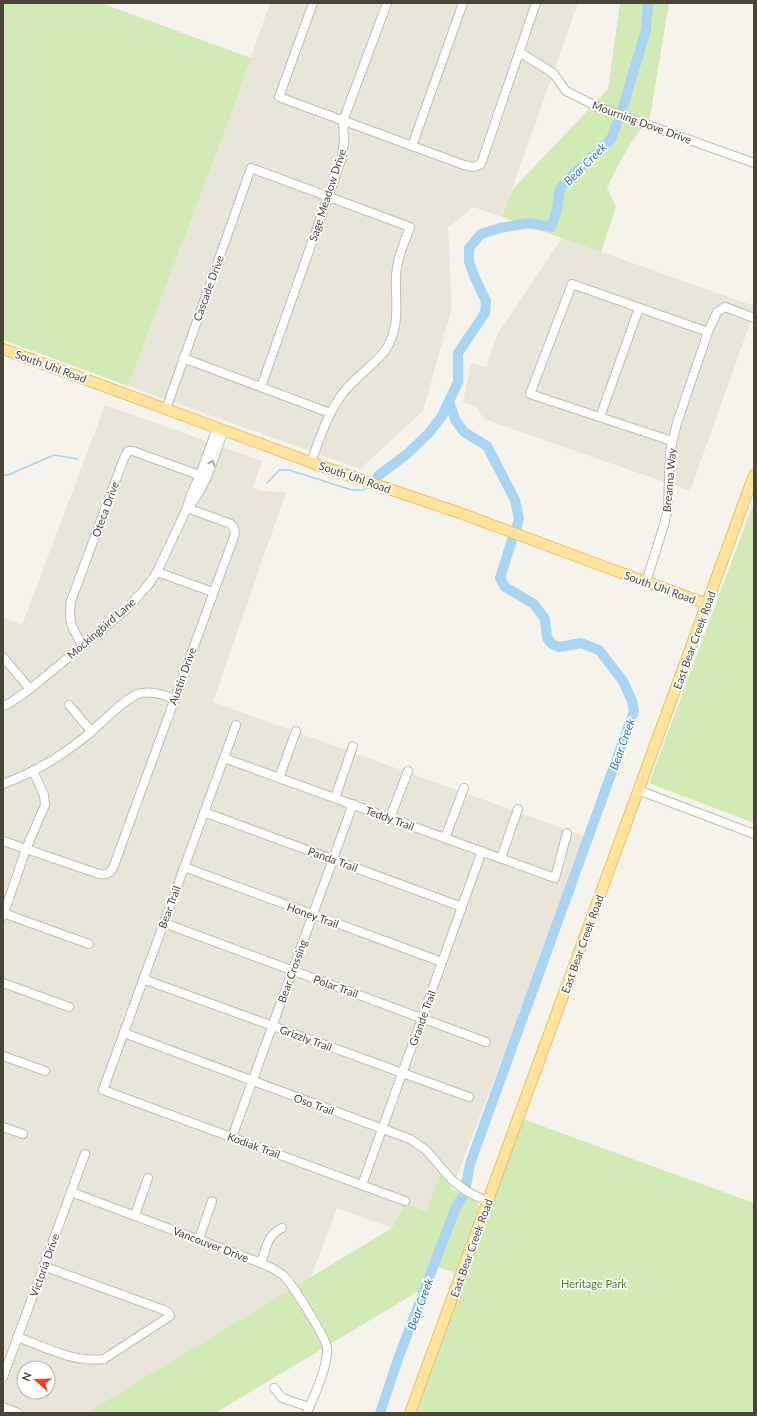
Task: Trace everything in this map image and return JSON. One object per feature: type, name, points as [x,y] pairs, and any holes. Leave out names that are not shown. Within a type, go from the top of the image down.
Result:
[{"type":"main road","name":"South Uhl Road","points":[[3,349],[311,462],[460,513],[707,604]]},
{"type":"main road","name":"East Bear Creek Road","points":[[410,1413],[754,475]]},
{"type":"street","points":[[313,3],[279,97],[464,165],[474,166],[481,164],[536,3]]},
{"type":"street","name":"Sage Meadow Drive","points":[[261,387],[341,160],[344,143],[344,121],[386,3]]},
{"type":"street","points":[[412,146],[463,3]]},
{"type":"street","name":"Mourning Dove Drive","points":[[519,52],[553,73],[566,90],[598,107],[754,163]]},
{"type":"street","name":"Cascade Drive","points":[[166,409],[251,168],[328,196]]},
{"type":"street","points":[[311,462],[326,419],[343,392],[378,358],[390,343],[397,321],[396,276],[399,257],[410,226],[328,196]]},
{"type":"street","points":[[672,441],[530,394],[572,284],[708,332]]},
{"type":"street","name":"Breanna Way","points":[[646,582],[668,508],[670,452],[672,441],[677,422],[708,332],[717,312],[725,307],[754,318]]},
{"type":"street","points":[[600,417],[639,308]]},
{"type":"street","points":[[184,358],[330,413]]},
{"type":"street","name":"Mockingbird Lane","points":[[3,706],[30,689],[125,611],[149,584],[157,572],[187,508],[191,494],[203,476],[221,429]]},
{"type":"street","name":"Oteca Drive","points":[[82,645],[71,624],[69,616],[71,601],[124,458],[128,451],[133,451],[203,476]]},
{"type":"street","name":"Austin Drive","points":[[26,849],[100,874],[105,875],[110,873],[113,868],[234,534],[234,528],[231,524],[187,508]]},
{"type":"street","points":[[157,572],[213,592]]},
{"type":"street","points":[[3,657],[30,689]]},
{"type":"street","points":[[3,784],[22,777],[62,754],[91,732],[120,706],[138,694],[155,692],[174,699]]},
{"type":"street","points":[[69,706],[91,732]]},
{"type":"street","name":"Bear Trail","points":[[103,1090],[236,725]]},
{"type":"street","points":[[278,778],[296,731]]},
{"type":"street","points":[[335,798],[353,746]]},
{"type":"street","name":"Teddy Trail","points":[[224,758],[555,878],[567,833]]},
{"type":"street","points":[[33,771],[44,795],[45,805],[26,849],[3,914],[89,944]]},
{"type":"street","points":[[390,818],[408,771]]},
{"type":"street","points":[[445,838],[464,788]]},
{"type":"street","points":[[638,790],[754,834]]},
{"type":"street","name":"Bear Crossing","points":[[232,1137],[352,804]]},
{"type":"street","points":[[500,858],[518,809]]},
{"type":"street","name":"Panda Trail","points":[[204,812],[462,907]]},
{"type":"street","points":[[3,841],[26,849]]},
{"type":"street","name":"Grande Trail","points":[[362,1185],[482,851]]},
{"type":"street","name":"Honey Trail","points":[[184,867],[442,962]]},
{"type":"street","name":"Polar Trail","points":[[164,923],[486,1042]]},
{"type":"street","name":"Grizzly Trail","points":[[143,978],[469,1097]]},
{"type":"street","points":[[3,983],[69,1007]]},
{"type":"street","name":"Oso Trail","points":[[124,1034],[410,1139],[426,1150],[452,1180],[466,1191],[488,1202]]},
{"type":"street","points":[[3,1056],[45,1071]]},
{"type":"street","name":"Kodiak Trail","points":[[103,1090],[405,1201]]},
{"type":"street","points":[[3,1127],[23,1134]]},
{"type":"street","name":"Victoria Drive","points":[[3,1377],[85,1154]]},
{"type":"street","points":[[134,1215],[148,1178]]},
{"type":"street","name":"Vancouver Drive","points":[[71,1192],[199,1239],[277,1270],[285,1278],[328,1346],[327,1357],[308,1410]]},
{"type":"street","points":[[199,1239],[212,1201]]},
{"type":"street","points":[[261,1263],[271,1236],[274,1232],[282,1228]]},
{"type":"street","points":[[17,1337],[74,1358],[88,1360],[104,1359],[170,1316],[168,1312],[161,1309],[44,1266]]},
{"type":"street","points":[[274,1388],[282,1398],[308,1410]]},
{"type":"street","points":[[3,1407],[18,1413]]},
{"type":"shaded area","points":[[270,3],[578,3],[502,217],[473,207],[448,228],[452,307],[423,411],[360,469],[128,386],[229,120]]},
{"type":"shaded area","points":[[562,238],[754,306],[754,312],[690,491],[484,419],[476,407],[463,402],[471,363],[486,367],[498,333]]},
{"type":"shaded area","points":[[105,405],[262,461],[253,488],[262,491],[286,492],[213,702],[587,837],[452,1189],[440,1174],[426,1211],[405,1205],[392,1228],[337,1208],[311,1277],[86,1413],[3,1413],[3,617],[22,625]]},
{"type":"green space","points":[[3,3],[101,3],[251,58],[128,386],[3,340]]},
{"type":"green space","points":[[620,3],[669,3],[650,117],[630,144],[607,187],[616,207],[601,252],[502,217],[512,190],[608,89]]},
{"type":"green space","points":[[752,507],[754,508],[754,823],[649,783]]},
{"type":"green space","name":"Heritage Park","points":[[517,1117],[754,1203],[754,1413],[408,1413]]},
{"type":"green space","points":[[440,1174],[452,1189],[477,1202],[480,1211],[457,1273],[434,1266],[422,1289],[215,1413],[86,1413],[392,1228],[405,1204],[426,1211]]},
{"type":"waterway","name":"Bear Creek","points":[[622,110],[646,30],[648,3]]},
{"type":"waterway","name":"Bear Creek","points":[[378,476],[407,454],[429,433],[442,416],[458,382],[458,353],[485,313],[486,301],[469,262],[469,248],[481,234],[500,228],[528,223],[551,227],[557,210],[560,189],[574,173],[602,149],[611,139],[617,123]]},
{"type":"waterway","name":"Bear Creek","points":[[449,402],[456,421],[464,432],[487,446],[515,500],[519,518],[516,530]]},
{"type":"waterway","points":[[3,475],[8,475],[54,455],[78,459]]},
{"type":"waterway","points":[[267,483],[279,470],[289,470],[352,490],[364,490],[367,488]]},
{"type":"waterway","name":"Bear Creek","points":[[512,540],[500,578],[505,587],[534,604],[545,619],[547,638],[552,644],[559,647],[581,643],[599,650],[623,681],[632,701],[634,711],[525,1012]]},
{"type":"waterway","name":"Bear Creek","points":[[466,1185],[470,1164],[523,1017]]},
{"type":"waterway","name":"Bear Creek","points":[[380,1413],[398,1359],[456,1207],[462,1197]]}]
